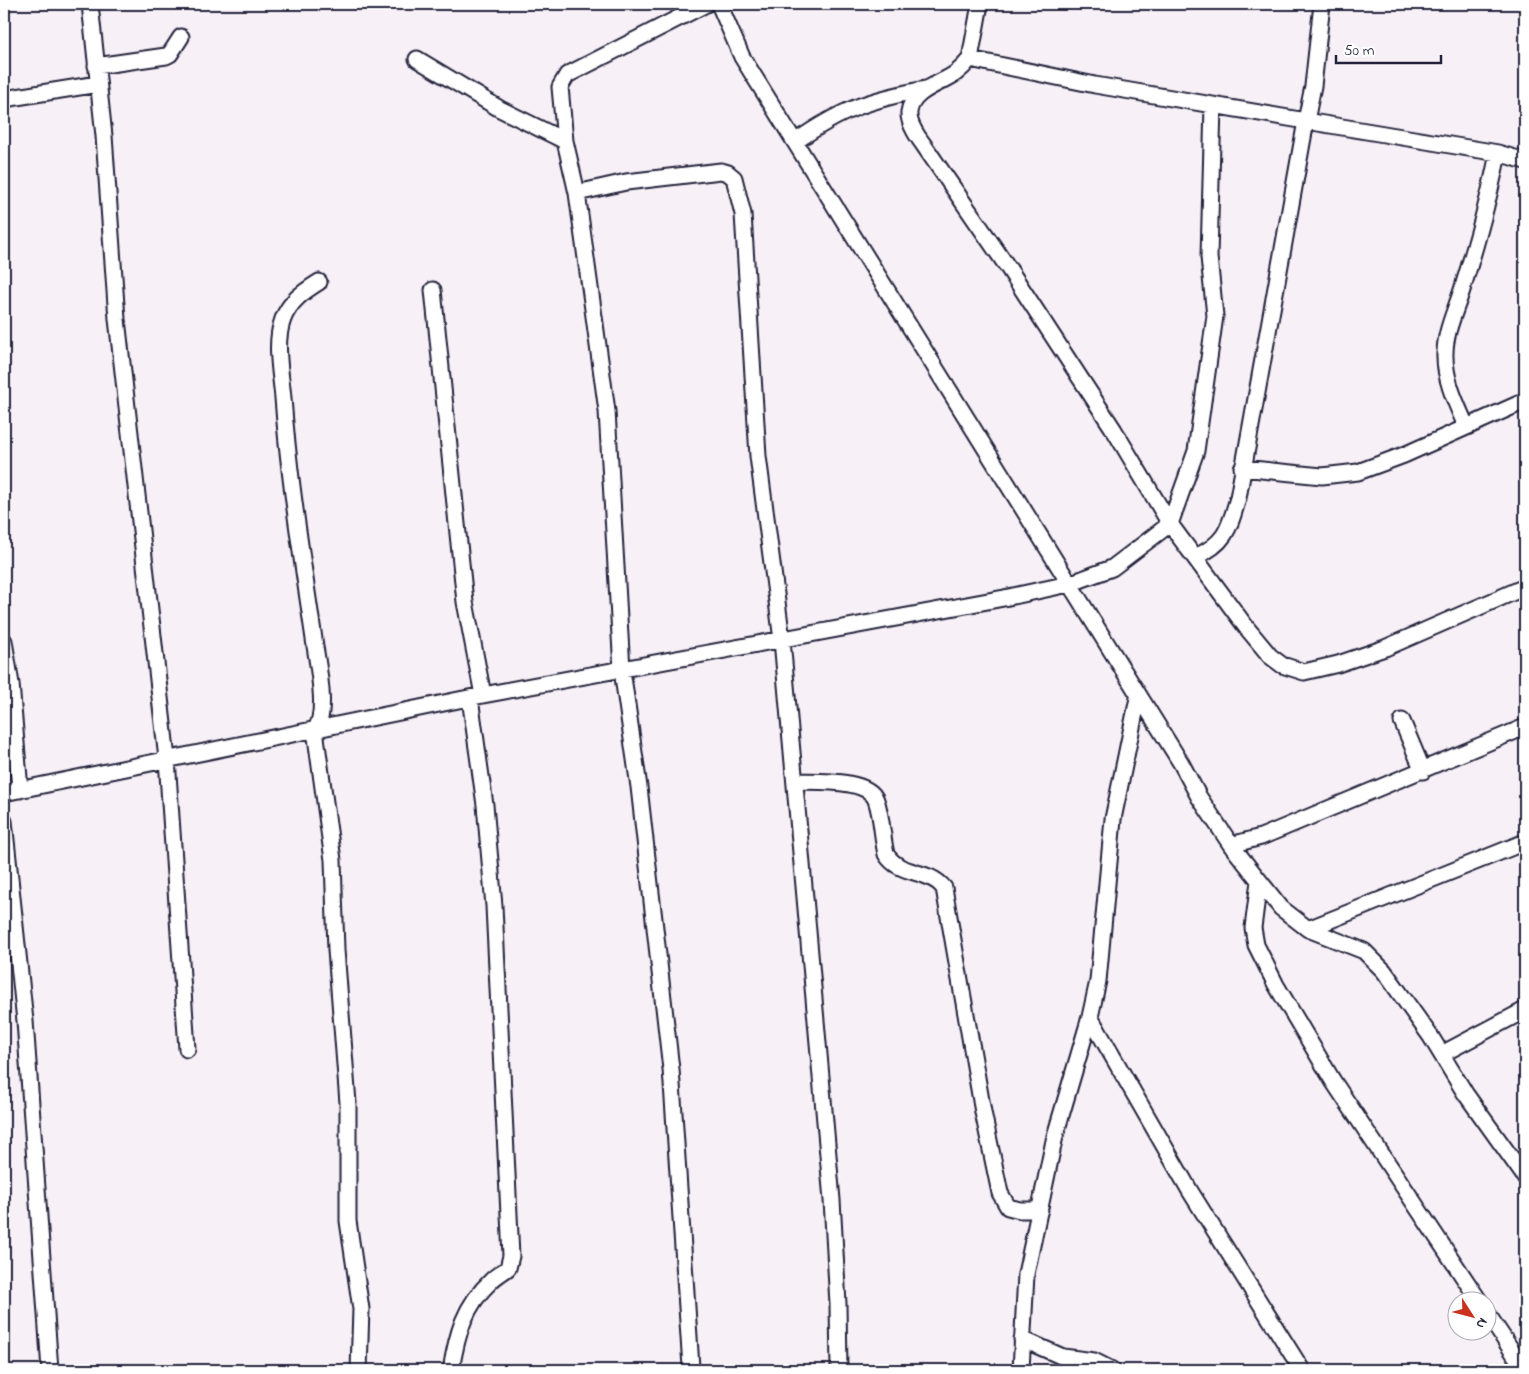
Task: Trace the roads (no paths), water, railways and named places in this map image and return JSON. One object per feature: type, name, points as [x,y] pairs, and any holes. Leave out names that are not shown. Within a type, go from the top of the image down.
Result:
[{"type":"street","points":[[90,4],[104,136],[117,319],[167,759],[187,1049]]},
{"type":"street","points":[[691,1367],[671,1070],[642,806],[622,670],[607,411],[577,193],[565,141],[560,87],[568,75],[706,4]]},
{"type":"street","points":[[719,4],[742,57],[1138,698],[1232,845],[1281,908],[1308,929],[1358,948],[1373,959],[1384,971],[1442,1054],[1465,1093],[1524,1174]]},
{"type":"street","points":[[795,142],[826,121],[855,107],[885,97],[926,89],[957,72],[970,60],[980,4]]},
{"type":"street","points":[[1195,557],[1212,549],[1226,534],[1238,498],[1313,86],[1322,4]]},
{"type":"street","points":[[96,66],[161,58],[170,54],[181,37]]},
{"type":"street","points":[[417,59],[500,109],[565,141]]},
{"type":"street","points":[[970,60],[1214,105],[1498,153],[1525,162]]},
{"type":"street","points":[[4,99],[98,84]]},
{"type":"street","points":[[926,89],[913,103],[909,112],[912,124],[923,144],[1030,301],[1114,430],[1170,524],[1270,656],[1292,670],[1304,672],[1338,664],[1385,648],[1525,587]]},
{"type":"street","points":[[885,97],[909,112]]},
{"type":"street","points":[[4,794],[476,697],[1069,584],[1112,568],[1170,524],[1196,450],[1215,316],[1209,257],[1214,105]]},
{"type":"street","points":[[1466,426],[1454,400],[1444,356],[1448,334],[1478,240],[1498,153]]},
{"type":"street","points":[[577,193],[626,182],[720,171],[728,173],[734,178],[743,214],[758,456],[782,640],[796,780],[832,1200],[838,1304],[839,1370]]},
{"type":"street","points":[[319,282],[300,294],[288,308],[282,321],[280,358],[288,469],[318,664],[321,719],[315,730],[333,860],[336,950],[348,1103],[348,1221],[360,1294],[362,1354],[360,1370]]},
{"type":"street","points":[[433,290],[476,697],[494,906],[511,1256],[508,1268],[495,1277],[476,1296],[466,1312],[456,1337],[451,1370]]},
{"type":"street","points":[[1242,468],[1339,476],[1404,455],[1525,401]]},
{"type":"street","points":[[4,641],[11,684],[20,790]]},
{"type":"street","points":[[1021,1370],[1026,1274],[1055,1136],[1090,1018],[1102,950],[1113,819],[1138,698]]},
{"type":"street","points":[[1402,721],[1423,771]]},
{"type":"street","points":[[1232,845],[1261,837],[1525,727]]},
{"type":"street","points":[[796,780],[861,785],[871,791],[876,800],[886,854],[891,862],[908,871],[930,875],[944,888],[982,1112],[1000,1193],[1004,1204],[1012,1209],[1040,1210]]},
{"type":"street","points":[[4,821],[25,1021],[50,1370]]},
{"type":"street","points":[[1308,929],[1525,842]]},
{"type":"street","points":[[1259,881],[1252,928],[1256,945],[1276,985],[1333,1081],[1473,1292]]},
{"type":"street","points":[[1442,1054],[1525,1010]]},
{"type":"street","points":[[1090,1018],[1190,1191],[1302,1370]]},
{"type":"street","points":[[1496,1327],[1525,1370]]},
{"type":"street","points":[[1022,1339],[1063,1357],[1094,1361],[1112,1370]]}]
